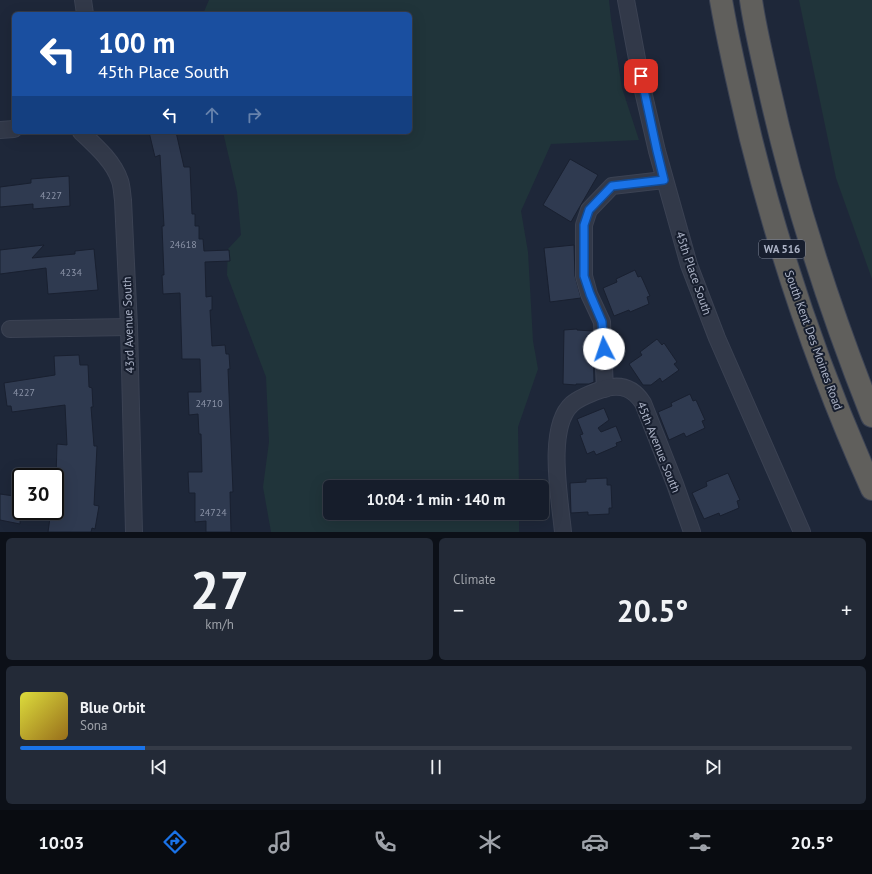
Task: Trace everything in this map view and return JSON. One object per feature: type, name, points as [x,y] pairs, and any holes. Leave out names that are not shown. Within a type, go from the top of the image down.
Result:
[{"type":"highway","name":"South Kent Des Moines Road","points":[[722,0],[741,98],[770,212],[805,322],[836,404],[872,489]]},
{"type":"highway","name":"WA 516","points":[[751,0],[768,86],[789,171],[818,268],[872,416]]},
{"type":"street","points":[[83,0],[85,12]]},
{"type":"street","name":"45th Place South","points":[[626,0],[643,91],[664,180],[689,265],[717,338],[802,532]]},
{"type":"street","points":[[0,130],[12,129]]},
{"type":"street","name":"43rd Avenue South","points":[[83,134],[111,164],[120,181],[123,200],[129,327],[134,532]]},
{"type":"street","points":[[605,389],[602,322],[584,276],[584,225],[589,210],[612,186],[664,180]]},
{"type":"street","points":[[10,329],[129,327]]},
{"type":"street","name":"45th Avenue South","points":[[563,532],[556,459],[557,440],[564,414],[573,403],[605,389],[615,387],[624,387],[632,391],[640,398],[652,425],[692,532]]},
{"type":"shaded area","points":[[209,0],[609,0],[622,88],[639,140],[551,144],[521,211],[528,252],[533,341],[538,369],[518,427],[519,480],[323,480],[323,520],[519,520],[519,532],[271,532],[263,487],[269,442],[266,377],[227,275],[228,249],[241,235],[237,192],[223,134],[412,134],[412,12],[204,12]]},
{"type":"shaded area","points":[[799,0],[872,0],[872,279],[836,178]]},
{"type":"building","points":[[149,134],[176,134],[184,167],[190,167],[192,214],[195,214],[195,226],[199,226],[199,239],[203,239],[204,251],[229,250],[230,261],[205,262],[206,297],[212,296],[212,310],[210,310],[212,346],[225,345],[226,354],[229,354],[230,369],[228,369],[233,492],[230,492],[231,532],[206,532],[206,521],[195,522],[195,493],[189,493],[188,472],[202,472],[201,434],[199,434],[198,414],[189,415],[188,392],[201,392],[200,359],[182,359],[180,293],[163,294],[162,275],[164,275],[162,226],[164,226],[160,155],[155,157]]},
{"type":"building","points":[[570,159],[598,175],[571,222],[543,205]]},
{"type":"building","points":[[69,176],[70,206],[33,209],[33,204],[0,207],[0,187],[31,183],[31,179]]},
{"type":"building","points":[[44,245],[32,258],[75,254],[75,251],[94,249],[98,290],[48,294],[46,268],[0,274],[0,250]]},
{"type":"building","points":[[574,245],[575,276],[581,298],[550,302],[544,248]]},
{"type":"building","points":[[635,270],[638,277],[641,276],[650,296],[647,297],[649,304],[630,312],[629,310],[614,316],[603,288],[617,282],[616,279]]},
{"type":"building","points":[[577,329],[593,331],[594,382],[576,385],[563,384],[564,330]]},
{"type":"building","points":[[657,339],[662,345],[664,343],[677,362],[674,364],[679,370],[662,382],[660,378],[651,385],[643,385],[629,364],[642,355],[640,352]]},
{"type":"building","points":[[79,355],[80,365],[88,365],[89,387],[92,388],[93,407],[91,407],[94,446],[97,446],[94,505],[99,506],[95,529],[92,528],[91,532],[48,532],[50,520],[64,520],[64,468],[56,468],[57,444],[67,445],[65,405],[12,412],[11,406],[7,406],[4,383],[55,375],[54,356]]},
{"type":"building","points":[[690,394],[693,401],[696,400],[705,420],[702,421],[705,428],[686,437],[684,433],[669,440],[658,412],[672,406],[671,403]]},
{"type":"building","points":[[604,408],[609,420],[598,428],[601,432],[616,426],[622,441],[616,443],[617,446],[596,455],[594,451],[587,454],[580,435],[583,434],[577,419]]},
{"type":"building","points":[[728,473],[740,500],[737,501],[739,508],[720,516],[719,513],[704,519],[692,493],[707,486],[706,482]]},
{"type":"building","points":[[607,478],[607,485],[611,485],[612,508],[609,508],[609,514],[588,515],[588,512],[571,513],[570,483],[586,482],[586,479]]},
{"type":"building","points":[[0,494],[12,496],[12,520],[20,520],[20,524],[0,520]]},
{"type":"route","points":[[604,349],[602,322],[584,276],[584,225],[589,210],[612,186],[664,180],[643,91],[641,76]]}]
